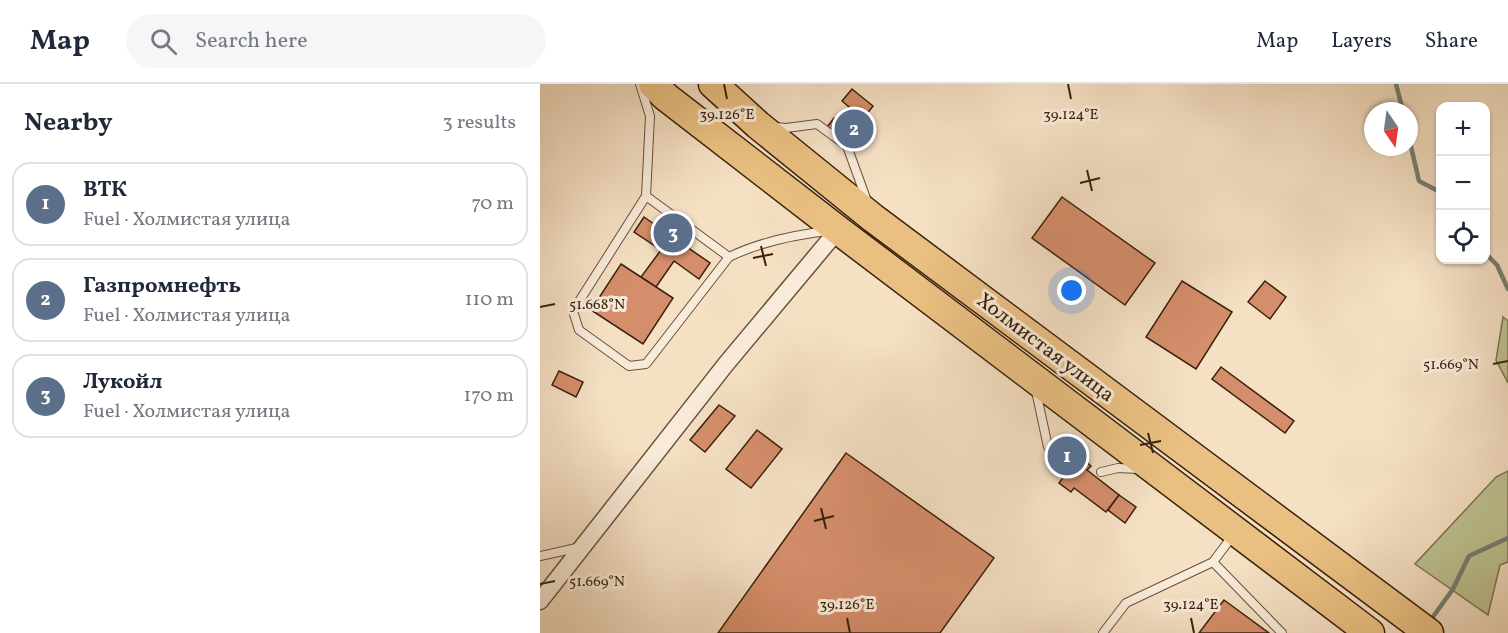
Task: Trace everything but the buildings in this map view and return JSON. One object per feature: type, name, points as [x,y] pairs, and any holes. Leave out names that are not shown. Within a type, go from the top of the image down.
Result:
[{"type":"highway","name":"Холмистая улица","points":[[652,84],[838,230],[1368,631]]},
{"type":"highway","name":"Холмистая улица","points":[[713,84],[758,125],[873,218],[1429,633]]},
{"type":"street","points":[[540,601],[726,364],[838,230]]},
{"type":"lane","points":[[640,84],[650,116],[646,196],[573,311],[579,330],[587,336],[629,366],[646,364],[729,256],[754,245],[806,233],[838,230]]},
{"type":"lane","points":[[758,125],[786,128],[817,124],[847,146],[873,218]]},
{"type":"lane","points":[[646,196],[729,256]]},
{"type":"lane","points":[[1034,378],[1048,447],[1066,459]]},
{"type":"lane","points":[[1101,472],[1118,468],[1155,470]]},
{"type":"lane","points":[[1103,633],[1126,603],[1213,562],[1236,531]]},
{"type":"lane","points":[[540,556],[581,547]]},
{"type":"lane","points":[[1213,562],[1282,633]]},
{"type":"green space","points":[[1503,317],[1508,321],[1508,383],[1496,360]]},
{"type":"green space","points":[[1508,471],[1508,562],[1500,565],[1488,615],[1415,564],[1496,477]]},
{"type":"waterway","points":[[1396,84],[1401,102]]},
{"type":"waterway","points":[[1413,156],[1419,181],[1436,190]]},
{"type":"waterway","points":[[1490,258],[1497,265],[1508,289]]},
{"type":"waterway","points":[[1430,621],[1453,589],[1469,556],[1508,538]]},
{"type":"place","name":"Газпромнефть","points":[[854,129]]},
{"type":"place","name":"Лукойл","points":[[673,233]]},
{"type":"place","name":"ВТК","points":[[1067,456]]}]
